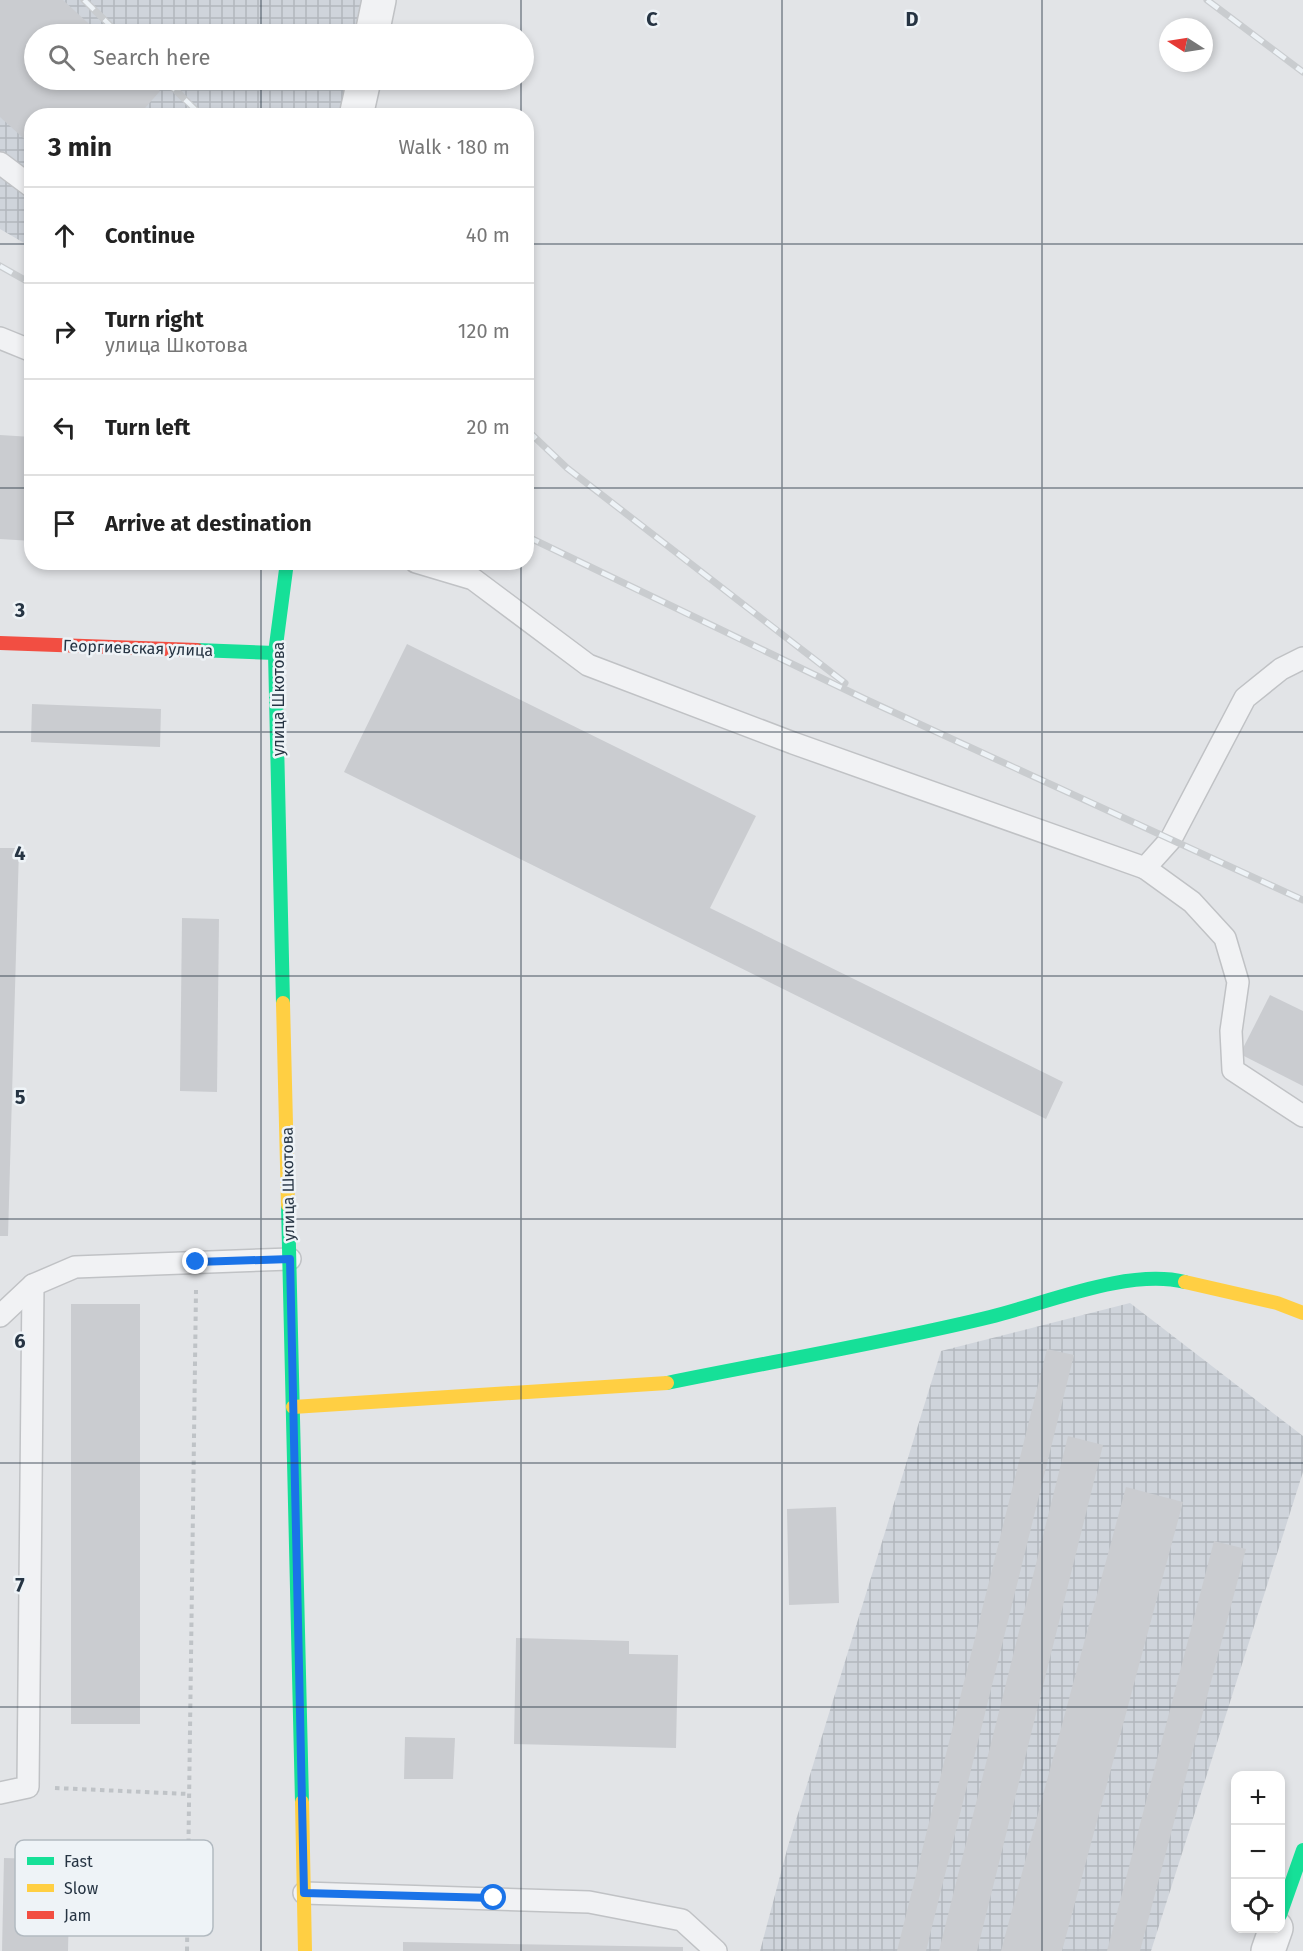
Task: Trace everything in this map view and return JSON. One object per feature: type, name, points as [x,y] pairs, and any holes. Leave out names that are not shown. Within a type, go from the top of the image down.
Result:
[{"type":"street","points":[[374,24],[379,0]]},
{"type":"street","points":[[358,108],[362,90]]},
{"type":"street","name":"улица Шкотова","points":[[286,570],[275,653],[305,1951]]},
{"type":"street","name":"Георгиевская улица","points":[[0,643],[275,653]]},
{"type":"street","points":[[293,1407],[665,1383],[990,1317],[1097,1287],[1166,1277],[1277,1304],[1303,1313]]},
{"type":"street","points":[[1285,1903],[1303,1850]]},
{"type":"street","points":[[1268,1951],[1275,1933]]},
{"type":"lane","points":[[0,163],[24,181]]},
{"type":"lane","points":[[0,338],[24,348]]},
{"type":"lane","points":[[443,570],[474,579],[588,665],[804,747],[1145,868],[1192,902],[1225,938],[1238,982],[1231,1031],[1233,1070],[1303,1116]]},
{"type":"lane","points":[[1145,868],[1171,840],[1245,698],[1281,669],[1303,658]]},
{"type":"lane","points":[[0,1316],[33,1285],[75,1267],[290,1259]]},
{"type":"lane","points":[[0,1793],[28,1787],[33,1285]]},
{"type":"lane","points":[[304,1893],[589,1902],[682,1920],[716,1951]]},
{"type":"path","points":[[188,1840],[196,1262]]},
{"type":"path","points":[[28,1787],[189,1794]]},
{"type":"path","points":[[187,1936],[187,1951]]},
{"type":"shaded area","points":[[0,0],[364,0],[359,24],[24,24],[24,90],[347,90],[343,108],[24,108],[24,243],[0,229]]},
{"type":"shaded area","points":[[1130,1303],[1303,1436],[1303,1472],[1151,1951],[760,1951],[788,1846],[941,1351]]},
{"type":"building","points":[[0,0],[63,0],[89,24],[24,24],[24,90],[160,91],[145,108],[24,108],[24,139],[0,117]]},
{"type":"building","points":[[0,435],[24,436],[24,540],[0,539]]},
{"type":"building","points":[[407,644],[756,816],[710,908],[1063,1082],[1046,1119],[344,772]]},
{"type":"building","points":[[32,704],[161,709],[160,747],[31,742]]},
{"type":"building","points":[[0,848],[19,848],[8,1236],[0,1236]]},
{"type":"building","points":[[182,918],[219,919],[217,1092],[180,1091]]},
{"type":"building","points":[[1270,995],[1303,1011],[1303,1086],[1240,1054]]},
{"type":"building","points":[[71,1304],[140,1304],[140,1724],[71,1724]]},
{"type":"building","points":[[1047,1349],[1074,1355],[926,1951],[897,1951]]},
{"type":"building","points":[[1068,1436],[1103,1445],[977,1951],[939,1951]]},
{"type":"building","points":[[1126,1487],[1183,1502],[1062,1951],[1001,1951]]},
{"type":"building","points":[[836,1507],[839,1603],[789,1605],[787,1509]]},
{"type":"building","points":[[1214,1541],[1246,1549],[1140,1951],[1107,1951]]},
{"type":"building","points":[[516,1638],[629,1641],[629,1654],[678,1655],[676,1748],[514,1744]]},
{"type":"building","points":[[405,1737],[455,1738],[453,1779],[404,1779]]},
{"type":"building","points":[[4,1858],[15,1858],[15,1936],[68,1936],[68,1951],[2,1951]]},
{"type":"building","points":[[403,1942],[683,1947],[683,1951],[403,1951]]},
{"type":"railway","points":[[84,0],[109,24]]},
{"type":"railway","points":[[1207,0],[1303,72]]},
{"type":"railway","points":[[175,90],[194,108]]},
{"type":"railway","points":[[0,266],[24,280]]},
{"type":"railway","points":[[534,437],[567,468],[845,683]]},
{"type":"railway","points":[[534,540],[867,700],[1303,900]]},
{"type":"traffic: fast","points":[[283,1003],[275,653],[286,570]]},
{"type":"traffic: fast","points":[[197,650],[275,653]]},
{"type":"traffic: fast","points":[[288,1205],[302,1802]]},
{"type":"traffic: fast","points":[[667,1383],[950,1326],[1113,1283],[1163,1279],[1185,1282]]},
{"type":"traffic: fast","points":[[1285,1901],[1303,1850]]},
{"type":"traffic: slow","points":[[283,1003],[288,1205]]},
{"type":"traffic: slow","points":[[1185,1282],[1277,1303],[1303,1313]]},
{"type":"traffic: slow","points":[[293,1407],[667,1383]]},
{"type":"traffic: slow","points":[[302,1802],[305,1951]]},
{"type":"traffic: jam","points":[[0,643],[197,650]]},
{"type":"route","points":[[196,1262],[290,1259],[304,1893],[494,1898]]}]
